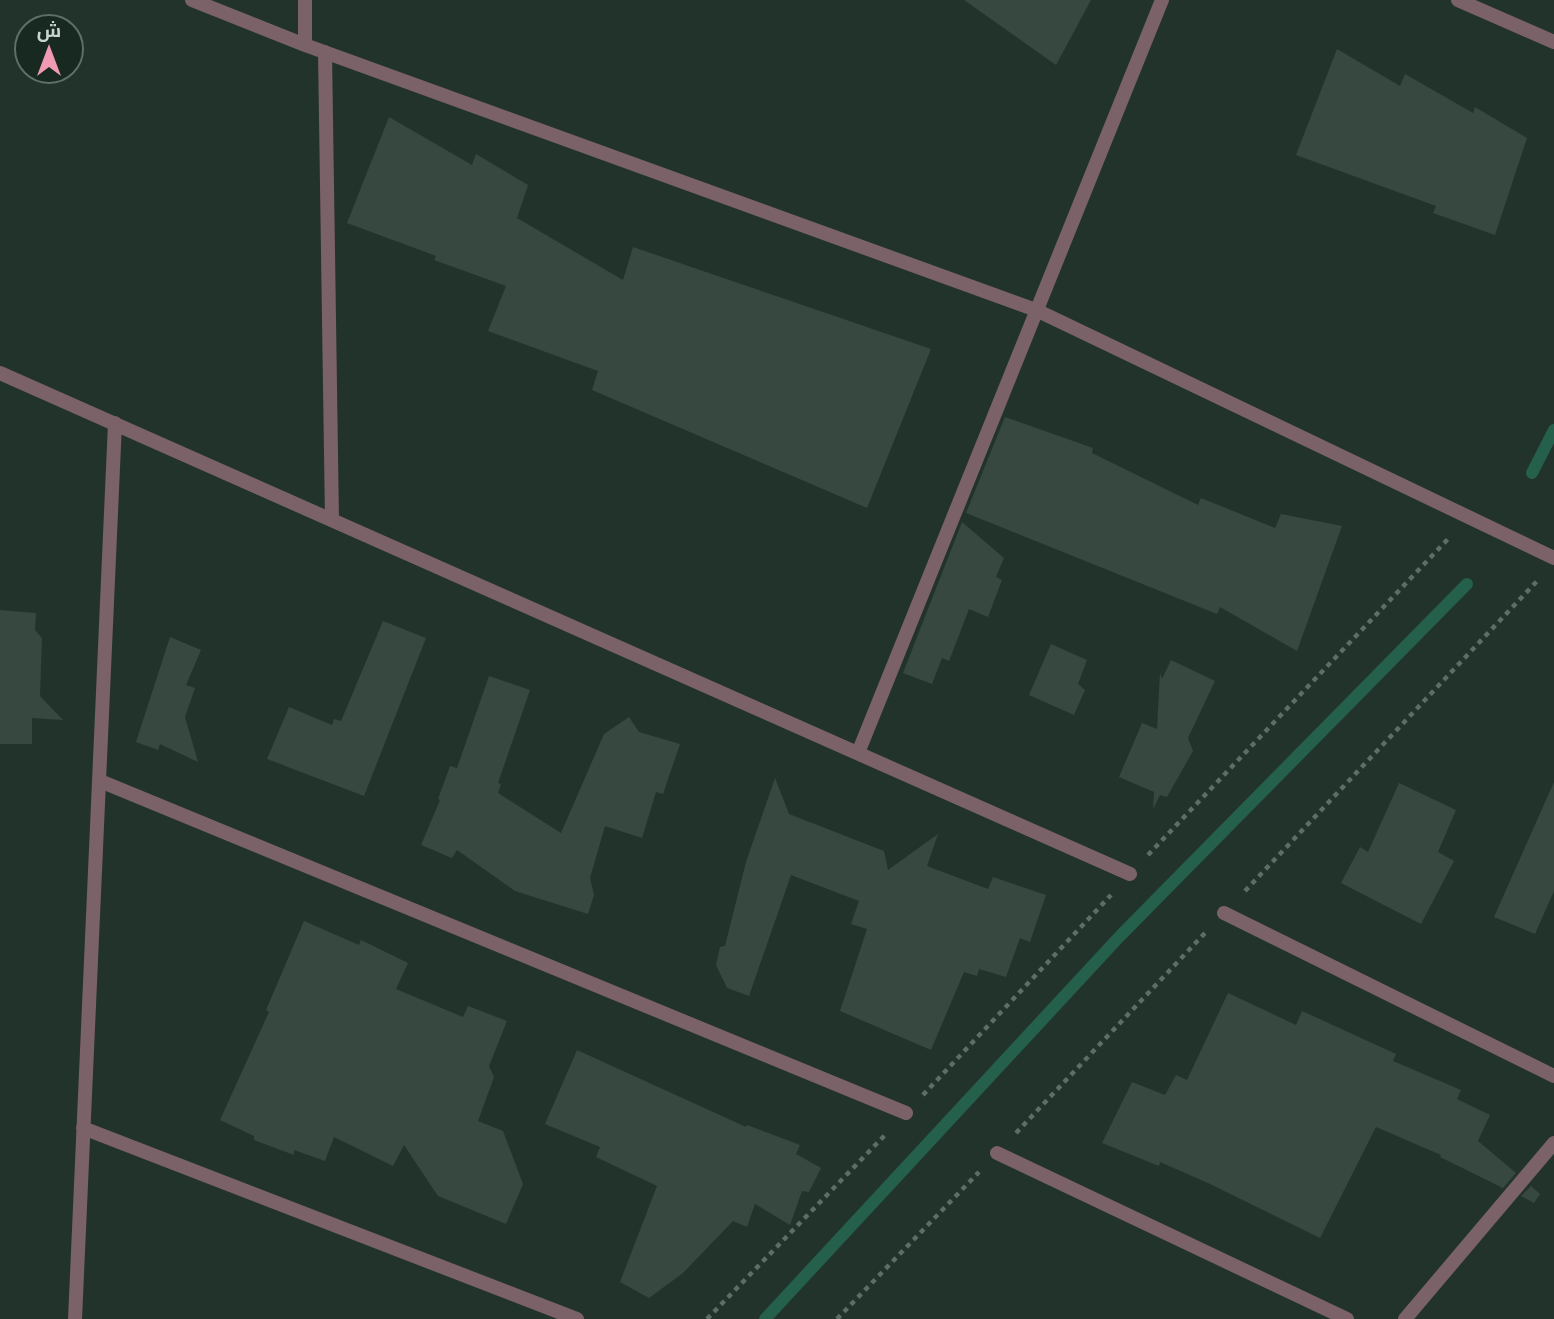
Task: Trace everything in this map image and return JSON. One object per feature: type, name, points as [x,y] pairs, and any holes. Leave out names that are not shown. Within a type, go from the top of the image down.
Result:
[{"type":"street","points":[[192,0],[305,45],[1036,310],[1554,558]]},
{"type":"street","points":[[305,0],[305,45]]},
{"type":"street","points":[[858,753],[1162,0]]},
{"type":"street","points":[[1458,0],[1554,42]]},
{"type":"street","points":[[326,52],[332,520]]},
{"type":"street","points":[[0,373],[1130,874]]},
{"type":"street","points":[[75,1319],[114,423]]},
{"type":"street","points":[[100,781],[906,1113]]},
{"type":"street","points":[[1224,914],[1554,1076]]},
{"type":"street","points":[[83,1128],[577,1319]]},
{"type":"street","points":[[1405,1319],[1554,1143]]},
{"type":"street","points":[[997,1153],[1347,1319]]},
{"type":"path","points":[[707,1319],[906,1113],[1468,518]]},
{"type":"path","points":[[837,1319],[1545,573]]},
{"type":"building","points":[[964,0],[1091,0],[1056,65]]},
{"type":"building","points":[[1337,49],[1400,86],[1405,74],[1473,113],[1475,107],[1527,138],[1495,235],[1433,213],[1436,206],[1296,155]]},
{"type":"building","points":[[389,117],[472,165],[476,154],[528,185],[517,218],[623,280],[633,247],[931,349],[867,508],[592,390],[598,371],[488,331],[506,286],[434,260],[436,256],[347,223]]},
{"type":"building","points":[[1005,417],[1093,448],[1092,453],[1198,505],[1201,498],[1275,528],[1281,514],[1342,526],[1297,651],[1220,607],[1217,614],[966,513]]},
{"type":"building","points":[[962,522],[1004,558],[996,577],[1002,580],[988,617],[969,609],[949,661],[942,658],[932,684],[903,673]]},
{"type":"building","points":[[0,610],[36,613],[35,630],[42,638],[40,696],[63,720],[32,718],[32,744],[0,744]]},
{"type":"building","points":[[383,621],[426,638],[364,796],[267,759],[289,707],[332,725],[334,719],[341,721]]},
{"type":"building","points":[[170,637],[201,650],[186,685],[195,688],[185,717],[198,762],[160,744],[158,750],[136,742]]},
{"type":"building","points":[[1051,644],[1087,660],[1078,684],[1085,690],[1074,715],[1029,695]]},
{"type":"building","points":[[1171,660],[1215,681],[1188,738],[1193,751],[1167,797],[1160,795],[1153,809],[1154,792],[1119,777],[1142,723],[1157,729],[1160,673],[1162,679]]},
{"type":"building","points":[[489,676],[530,690],[498,783],[501,784],[498,793],[561,833],[604,734],[629,717],[639,732],[680,744],[663,794],[656,792],[642,838],[605,826],[590,878],[594,895],[588,914],[515,891],[457,850],[452,858],[421,845],[440,800],[438,799],[450,766],[457,768]]},
{"type":"building","points":[[775,778],[789,814],[884,851],[888,870],[938,834],[927,866],[988,889],[993,877],[1046,895],[1030,942],[1020,938],[1006,977],[979,969],[977,976],[964,972],[931,1050],[840,1011],[867,929],[851,924],[859,901],[791,875],[749,996],[727,988],[716,965],[720,947],[725,946],[746,862]]},
{"type":"building","points":[[1554,782],[1554,891],[1535,934],[1494,917]]},
{"type":"building","points":[[1399,783],[1456,810],[1438,852],[1454,861],[1421,924],[1341,883],[1360,847],[1368,852]]},
{"type":"building","points":[[304,921],[359,945],[361,940],[408,963],[396,989],[463,1017],[468,1006],[507,1021],[489,1066],[494,1077],[478,1121],[503,1131],[523,1184],[506,1224],[438,1196],[404,1145],[393,1166],[334,1137],[325,1161],[294,1150],[294,1155],[254,1140],[254,1136],[220,1120],[269,1012],[266,1010]]},
{"type":"building","points":[[1228,993],[1296,1025],[1302,1011],[1396,1054],[1393,1061],[1461,1090],[1457,1099],[1490,1115],[1478,1141],[1516,1173],[1503,1188],[1440,1157],[1441,1155],[1376,1127],[1320,1238],[1160,1162],[1159,1166],[1102,1143],[1132,1082],[1165,1095],[1176,1075],[1187,1080]]},
{"type":"building","points":[[577,1050],[746,1127],[747,1125],[800,1145],[796,1154],[821,1168],[809,1192],[802,1191],[790,1225],[755,1204],[747,1227],[733,1221],[683,1273],[649,1298],[620,1282],[657,1186],[596,1157],[600,1147],[545,1124]]},
{"type":"building","points":[[1531,1186],[1540,1194],[1534,1203],[1521,1196]]},
{"type":"waterway","points":[[1532,473],[1554,430]]},
{"type":"waterway","points":[[765,1319],[1120,936],[1467,584]]}]
